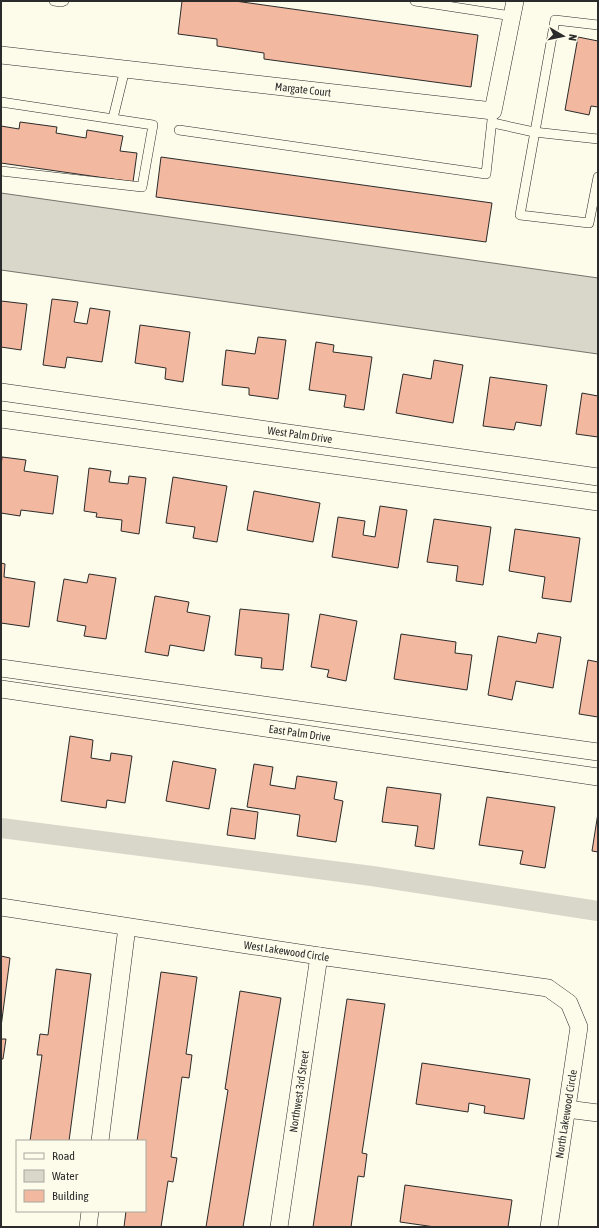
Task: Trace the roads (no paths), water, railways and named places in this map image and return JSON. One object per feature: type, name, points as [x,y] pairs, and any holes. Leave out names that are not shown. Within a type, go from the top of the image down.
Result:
[{"type":"street","points":[[493,117],[513,9]]},
{"type":"street","name":"Margate Court","points":[[1,55],[125,69],[493,117]]},
{"type":"street","name":"West Palm Drive","points":[[1,392],[598,477]]},
{"type":"street","points":[[1,418],[598,502]]},
{"type":"street","points":[[189,445],[193,420]]},
{"type":"street","name":"East Palm Drive","points":[[1,668],[598,752]]},
{"type":"street","points":[[57,697],[59,676]]},
{"type":"street","name":"East Palm Drive","points":[[1,689],[598,777]]},
{"type":"street","name":"West Lakewood Circle","points":[[1,907],[319,956],[548,988],[569,1003]]},
{"type":"street","points":[[100,1140],[127,927]]},
{"type":"street","name":"Northwest 3rd Street","points":[[279,1227],[319,956]]},
{"type":"street","name":"North Lakewood Circle","points":[[550,1227],[579,1027],[569,1003]]},
{"type":"street","points":[[567,1109],[598,1113]]},
{"type":"street","points":[[88,1227],[90,1212]]},
{"type":"lane","points":[[54,1],[64,1]]},
{"type":"lane","points":[[415,1],[513,9]]},
{"type":"lane","points":[[598,25],[555,20],[520,215],[589,223],[598,177]]},
{"type":"lane","points":[[113,118],[125,69]]},
{"type":"lane","points":[[1,102],[153,125],[142,187],[1,171]]},
{"type":"lane","points":[[179,130],[486,174],[493,117],[534,132],[598,139]]},
{"type":"water","points":[[1,193],[598,278],[598,354],[1,270]]},
{"type":"waterway","points":[[1,828],[372,876],[598,911]]}]
